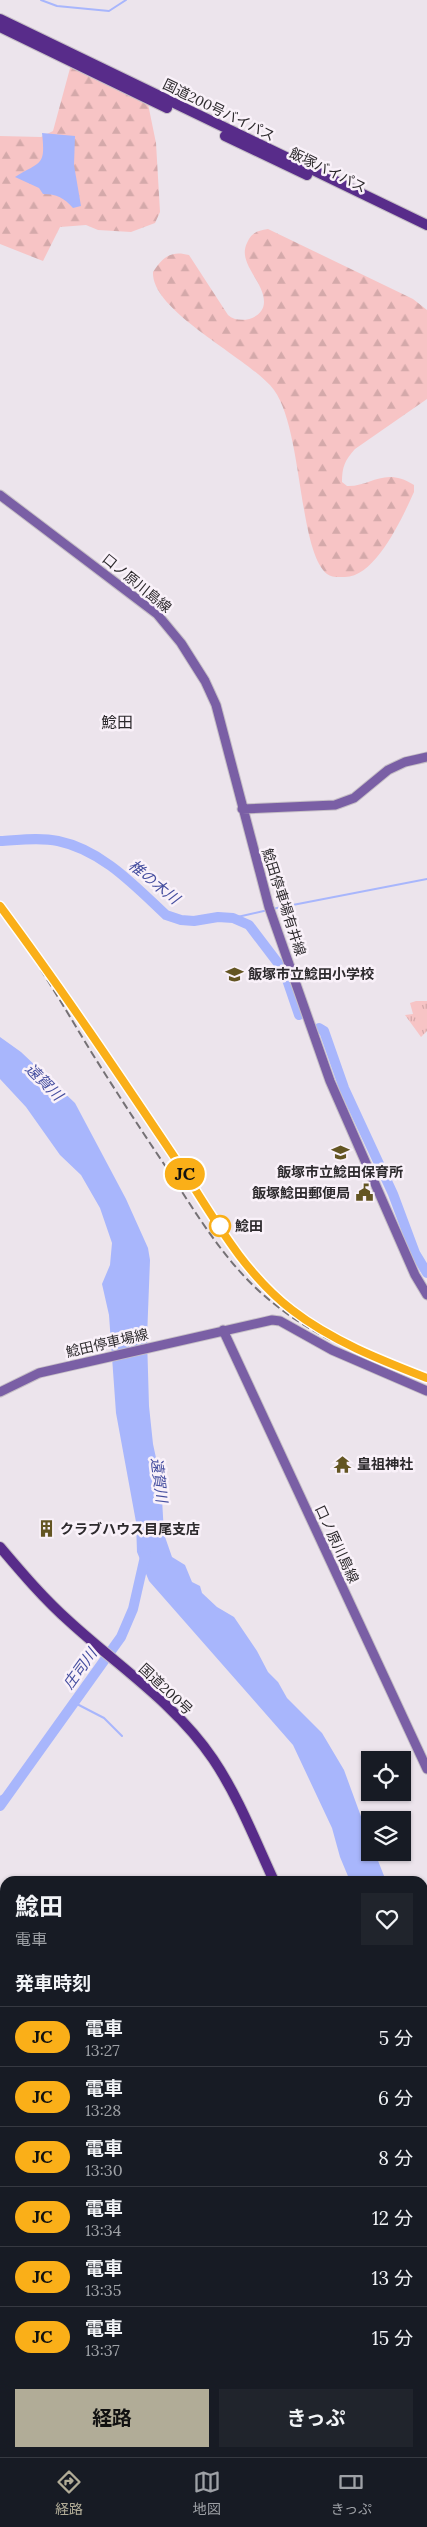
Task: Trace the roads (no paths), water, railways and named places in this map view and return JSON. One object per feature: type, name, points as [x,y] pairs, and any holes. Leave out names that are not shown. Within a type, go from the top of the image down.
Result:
[{"type":"highway","name":"国道200号バイパス","points":[[0,19],[427,225]]},
{"type":"highway","name":"飯塚バイパス","points":[[0,27],[427,233]]},
{"type":"highway","name":"国道200号","points":[[0,1547],[38,1592],[167,1706],[213,1759],[239,1805],[272,1876]]},
{"type":"main road","name":"口ノ原川島線","points":[[0,495],[157,614],[181,643],[205,681],[216,705],[242,809]]},
{"type":"main road","points":[[242,809],[335,806],[354,798],[388,770],[404,762],[427,757]]},
{"type":"main road","name":"鯰田停車場有井線","points":[[242,809],[269,906],[330,1081],[415,1275],[427,1295]]},
{"type":"main road","points":[[221,1330],[260,1322],[280,1321],[332,1350],[427,1391]]},
{"type":"main road","name":"口ノ原川島線","points":[[221,1330],[427,1769]]},
{"type":"main road","name":"鯰田停車場線","points":[[0,1392],[25,1378],[41,1373],[221,1330]]},
{"type":"water","points":[[42,133],[75,136],[74,165],[81,206],[73,208],[60,197],[43,194],[39,188],[15,177],[36,165],[42,158]]},
{"type":"water","name":"遠賀川","points":[[0,1037],[21,1052],[75,1103],[126,1199],[148,1248],[150,1260],[147,1338],[149,1406],[153,1444],[161,1481],[164,1534],[172,1557],[185,1565],[192,1582],[200,1586],[202,1593],[217,1607],[234,1617],[257,1651],[268,1672],[278,1682],[287,1698],[322,1733],[344,1770],[361,1816],[361,1861],[378,1861],[384,1876],[348,1876],[340,1857],[332,1828],[293,1745],[149,1581],[137,1552],[136,1522],[116,1413],[109,1315],[102,1284],[110,1265],[112,1243],[100,1208],[81,1175],[60,1155],[26,1107],[0,1079]]},
{"type":"waterway","points":[[41,0],[57,6],[109,11],[126,0]]},
{"type":"waterway","name":"椎の木川","points":[[0,841],[44,839],[74,846],[89,852],[117,870],[166,915],[181,920],[194,921],[218,917],[233,918],[249,925],[284,971],[299,1015]]},
{"type":"waterway","points":[[272,909],[427,879]]},
{"type":"waterway","points":[[233,918],[268,910]]},
{"type":"waterway","name":"椎の木川","points":[[319,1028],[324,1031],[344,1088],[393,1194],[415,1253],[427,1273]]},
{"type":"waterway","name":"庄司川","points":[[0,1806],[121,1637],[133,1609],[146,1552]]},
{"type":"waterway","points":[[75,1703],[104,1718],[122,1736]]},
{"type":"waterway","name":"庄司川","points":[[0,1797],[9,1792]]},
{"type":"railway","points":[[0,910],[35,961],[191,1206],[215,1241],[242,1274],[273,1303],[309,1328],[347,1348],[427,1382]]},
{"type":"railway","points":[[63,993],[239,1256],[275,1295]]},
{"type":"train","name":"JC","points":[[0,906],[80,1018],[239,1256],[251,1271],[303,1319],[374,1357],[427,1378]]},
{"type":"place","name":"飯塚市立鯰田小学校","points":[[234,974]]},
{"type":"place","name":"飯塚市立鯰田保育所","points":[[340,1152]]},
{"type":"place","name":"飯塚鯰田郵便局","points":[[364,1193]]},
{"type":"place","name":"鯰田","points":[[220,1226]]},
{"type":"place","name":"皇祖神社","points":[[343,1464]]},
{"type":"place","name":"クラブハウス目尾支店","points":[[46,1529]]},
{"type":"district","name":"鯰田","points":[[117,722]]}]
